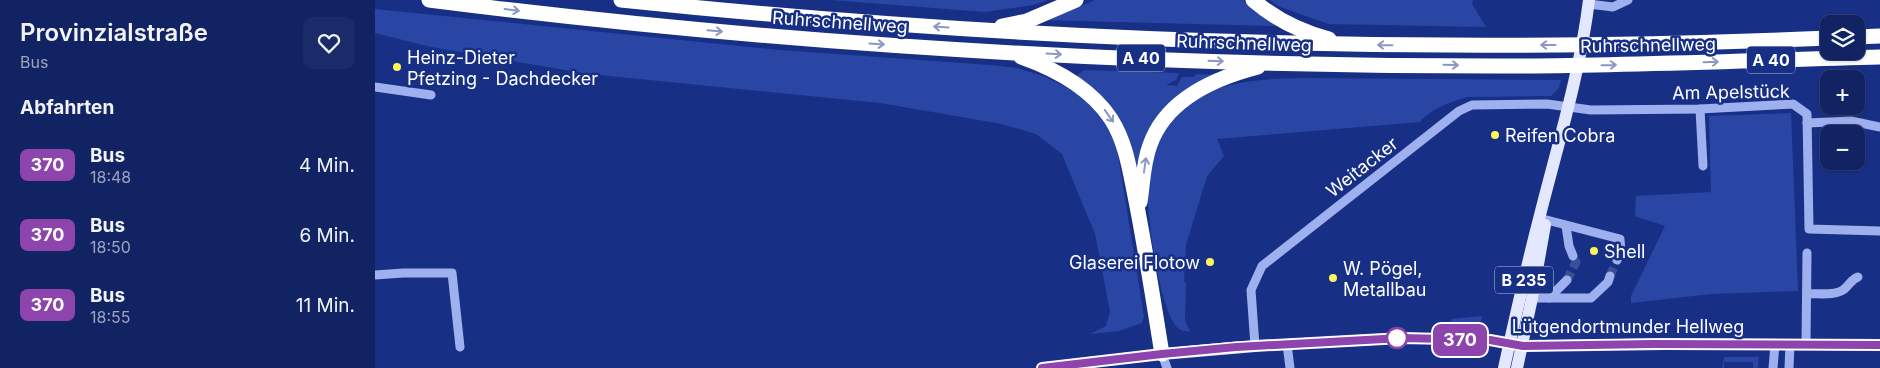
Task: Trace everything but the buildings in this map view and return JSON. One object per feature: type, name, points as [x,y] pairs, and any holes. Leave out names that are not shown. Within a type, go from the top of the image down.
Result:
[{"type":"highway","name":"Ruhrschnellweg","points":[[429,0],[710,30],[987,51],[1107,57],[1295,63],[1523,66],[1662,64],[1880,57]]},
{"type":"highway","name":"Ruhrschnellweg","points":[[621,0],[777,15],[963,29],[1196,40],[1365,44],[1596,45],[1820,38]]},
{"type":"highway","points":[[963,29],[993,28],[1027,20],[1076,0]]},
{"type":"highway","points":[[1253,0],[1270,13],[1306,32],[1335,41],[1365,44]]},
{"type":"highway","points":[[1865,37],[1880,36]]},
{"type":"highway","points":[[987,51],[1014,55],[1047,67],[1070,80],[1098,103],[1111,119],[1122,140],[1139,213],[1164,361]]},
{"type":"highway","points":[[1139,213],[1146,158],[1150,144],[1172,109],[1198,91],[1243,71],[1277,64],[1295,63]]},
{"type":"main road","name":"B 235","points":[[1517,368],[1532,298],[1543,219],[1552,173],[1585,29],[1589,2]]},
{"type":"main road","name":"B 235","points":[[1504,368],[1543,219]]},
{"type":"main road","name":"Lütgendortmunder Hellweg","points":[[1042,368],[1077,363],[1164,361],[1255,346],[1402,338],[1490,340],[1523,346],[1880,345]]},
{"type":"street","points":[[1589,2],[1613,7],[1628,0]]},
{"type":"street","points":[[375,87],[431,95]]},
{"type":"street","name":"Weitacker","points":[[1255,346],[1251,290],[1262,266],[1459,111],[1472,105],[1547,104],[1568,106]]},
{"type":"street","name":"Am Apelstück","points":[[1568,106],[1591,110],[1700,109],[1793,104],[1807,114],[1807,123]]},
{"type":"street","points":[[1700,109],[1703,166]]},
{"type":"street","points":[[1880,127],[1851,121],[1807,123],[1809,229],[1880,232]]},
{"type":"street","points":[[1543,219],[1620,239],[1621,252],[1617,260]]},
{"type":"street","points":[[1566,226],[1569,246],[1573,256]]},
{"type":"street","points":[[1806,344],[1807,253]]},
{"type":"street","points":[[375,275],[451,273],[460,347]]},
{"type":"street","points":[[1532,298],[1591,298],[1607,282],[1610,276]]},
{"type":"street","points":[[1807,294],[1843,290],[1852,279],[1858,276]]},
{"type":"street","points":[[1549,298],[1567,280]]},
{"type":"street","points":[[1287,344],[1290,368]]},
{"type":"street","points":[[1773,368],[1775,344]]},
{"type":"street","points":[[1789,368],[1790,344]]},
{"type":"shaded area","points":[[831,0],[1048,0],[1033,5],[985,12]]},
{"type":"shaded area","points":[[1095,0],[1243,0],[1257,13],[1276,26],[1040,20],[1065,13]]},
{"type":"shaded area","points":[[1270,0],[1473,0],[1472,4],[1486,27],[1328,24],[1278,6]]},
{"type":"shaded area","points":[[375,9],[780,50],[990,65],[1017,68],[1046,77],[1077,93],[1099,114],[1116,142],[1144,317],[1142,323],[1119,331],[1090,334],[1106,326],[1110,311],[1095,234],[1062,154],[1036,134],[1002,124],[880,103],[589,74],[431,47],[375,33]]},
{"type":"shaded area","points":[[1084,70],[1179,73],[1176,80],[1166,85],[1177,86],[1182,77],[1194,77],[1196,74],[1224,75],[1160,113],[1147,133],[1139,157],[1138,170],[1121,121],[1105,101],[1076,76]]},
{"type":"shaded area","points":[[1303,78],[1561,80],[1559,88],[1551,96],[1468,97],[1435,109],[1420,122],[1217,139],[1224,156],[1207,176],[1186,245],[1184,281],[1186,283],[1185,320],[1190,332],[1180,330],[1172,319],[1165,303],[1151,235],[1148,182],[1149,172],[1158,143],[1174,117],[1194,100],[1208,92],[1239,83]]},
{"type":"shaded area","points":[[1791,113],[1798,291],[1711,294],[1631,303],[1631,296],[1665,226],[1635,216],[1636,196],[1711,192],[1709,116]]},
{"type":"shaded area","points":[[1482,316],[1480,326],[1452,327],[1451,319]]},
{"type":"shaded area","points":[[1724,357],[1759,357],[1758,368],[1753,368],[1753,362],[1724,362],[1724,368],[1722,368]]},
{"type":"tunnel","points":[[1567,280],[1576,262],[1573,256]]},
{"type":"tunnel","points":[[1610,276],[1617,260]]},
{"type":"bus line","name":"370","points":[[1042,368],[1236,347],[1402,338],[1490,340],[1523,346],[1652,344],[1880,345]]},
{"type":"place","name":"Heinz-Dieter Pfetzing - Dachdecker","points":[[397,67]]},
{"type":"place","name":"Reifen Cobra","points":[[1495,135]]},
{"type":"place","name":"Shell","points":[[1594,251]]},
{"type":"place","name":"Glaserei Flotow","points":[[1210,262]]},
{"type":"place","name":"W. Pögel, Metallbau","points":[[1333,278]]}]
